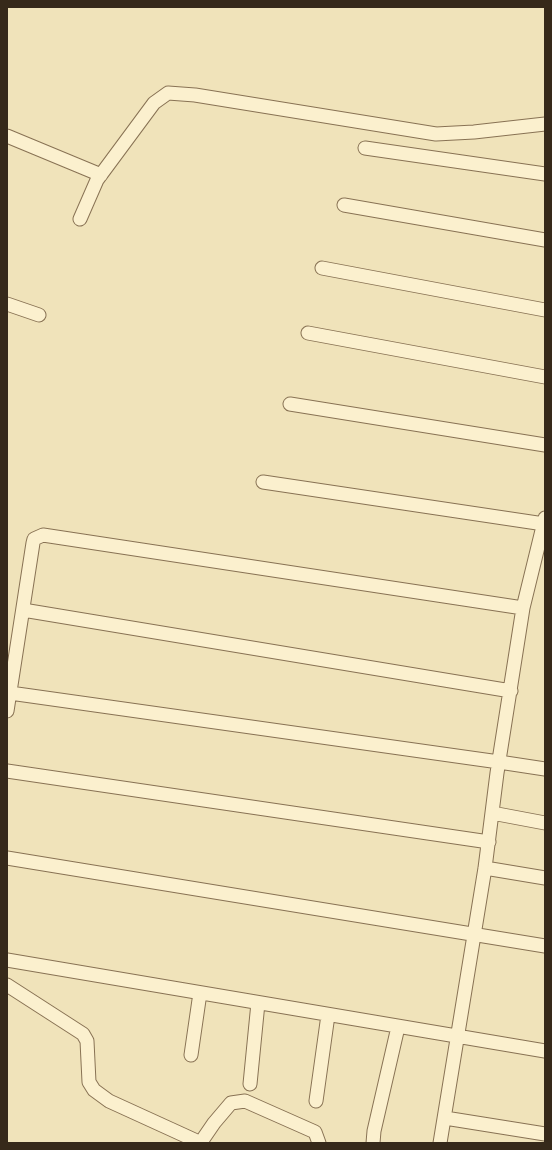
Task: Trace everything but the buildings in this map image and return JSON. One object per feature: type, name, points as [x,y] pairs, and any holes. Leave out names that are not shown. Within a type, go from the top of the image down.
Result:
[{"type":"street","points":[[80,219],[97,180],[154,103],[168,93],[195,95],[436,134],[474,132],[545,124]]},
{"type":"street","points":[[7,136],[101,175]]},
{"type":"street","points":[[365,148],[545,174]]},
{"type":"street","points":[[344,205],[545,240]]},
{"type":"street","points":[[322,268],[545,310]]},
{"type":"street","points":[[7,304],[39,315]]},
{"type":"street","points":[[308,333],[545,377]]},
{"type":"street","points":[[290,404],[545,444]]},
{"type":"street","points":[[263,482],[544,521],[523,608],[499,762],[486,868],[440,1143]]},
{"type":"street","points":[[7,711],[33,543],[34,539],[43,535],[523,608]]},
{"type":"street","points":[[23,610],[511,691]]},
{"type":"street","points":[[10,693],[499,762],[545,770]]},
{"type":"street","points":[[7,771],[489,842]]},
{"type":"street","points":[[492,813],[545,823]]},
{"type":"street","points":[[7,858],[545,946]]},
{"type":"street","points":[[486,868],[545,878]]},
{"type":"street","points":[[7,960],[545,1051]]},
{"type":"street","points":[[7,985],[83,1034],[87,1041],[90,1082],[94,1090],[109,1101],[201,1143],[214,1123],[231,1103],[245,1101],[315,1132],[319,1143]]},
{"type":"street","points":[[191,1055],[200,993]]},
{"type":"street","points":[[250,1084],[258,1003]]},
{"type":"street","points":[[316,1101],[328,1015]]},
{"type":"street","points":[[372,1143],[398,1027]]},
{"type":"street","points":[[445,1118],[545,1134]]}]
